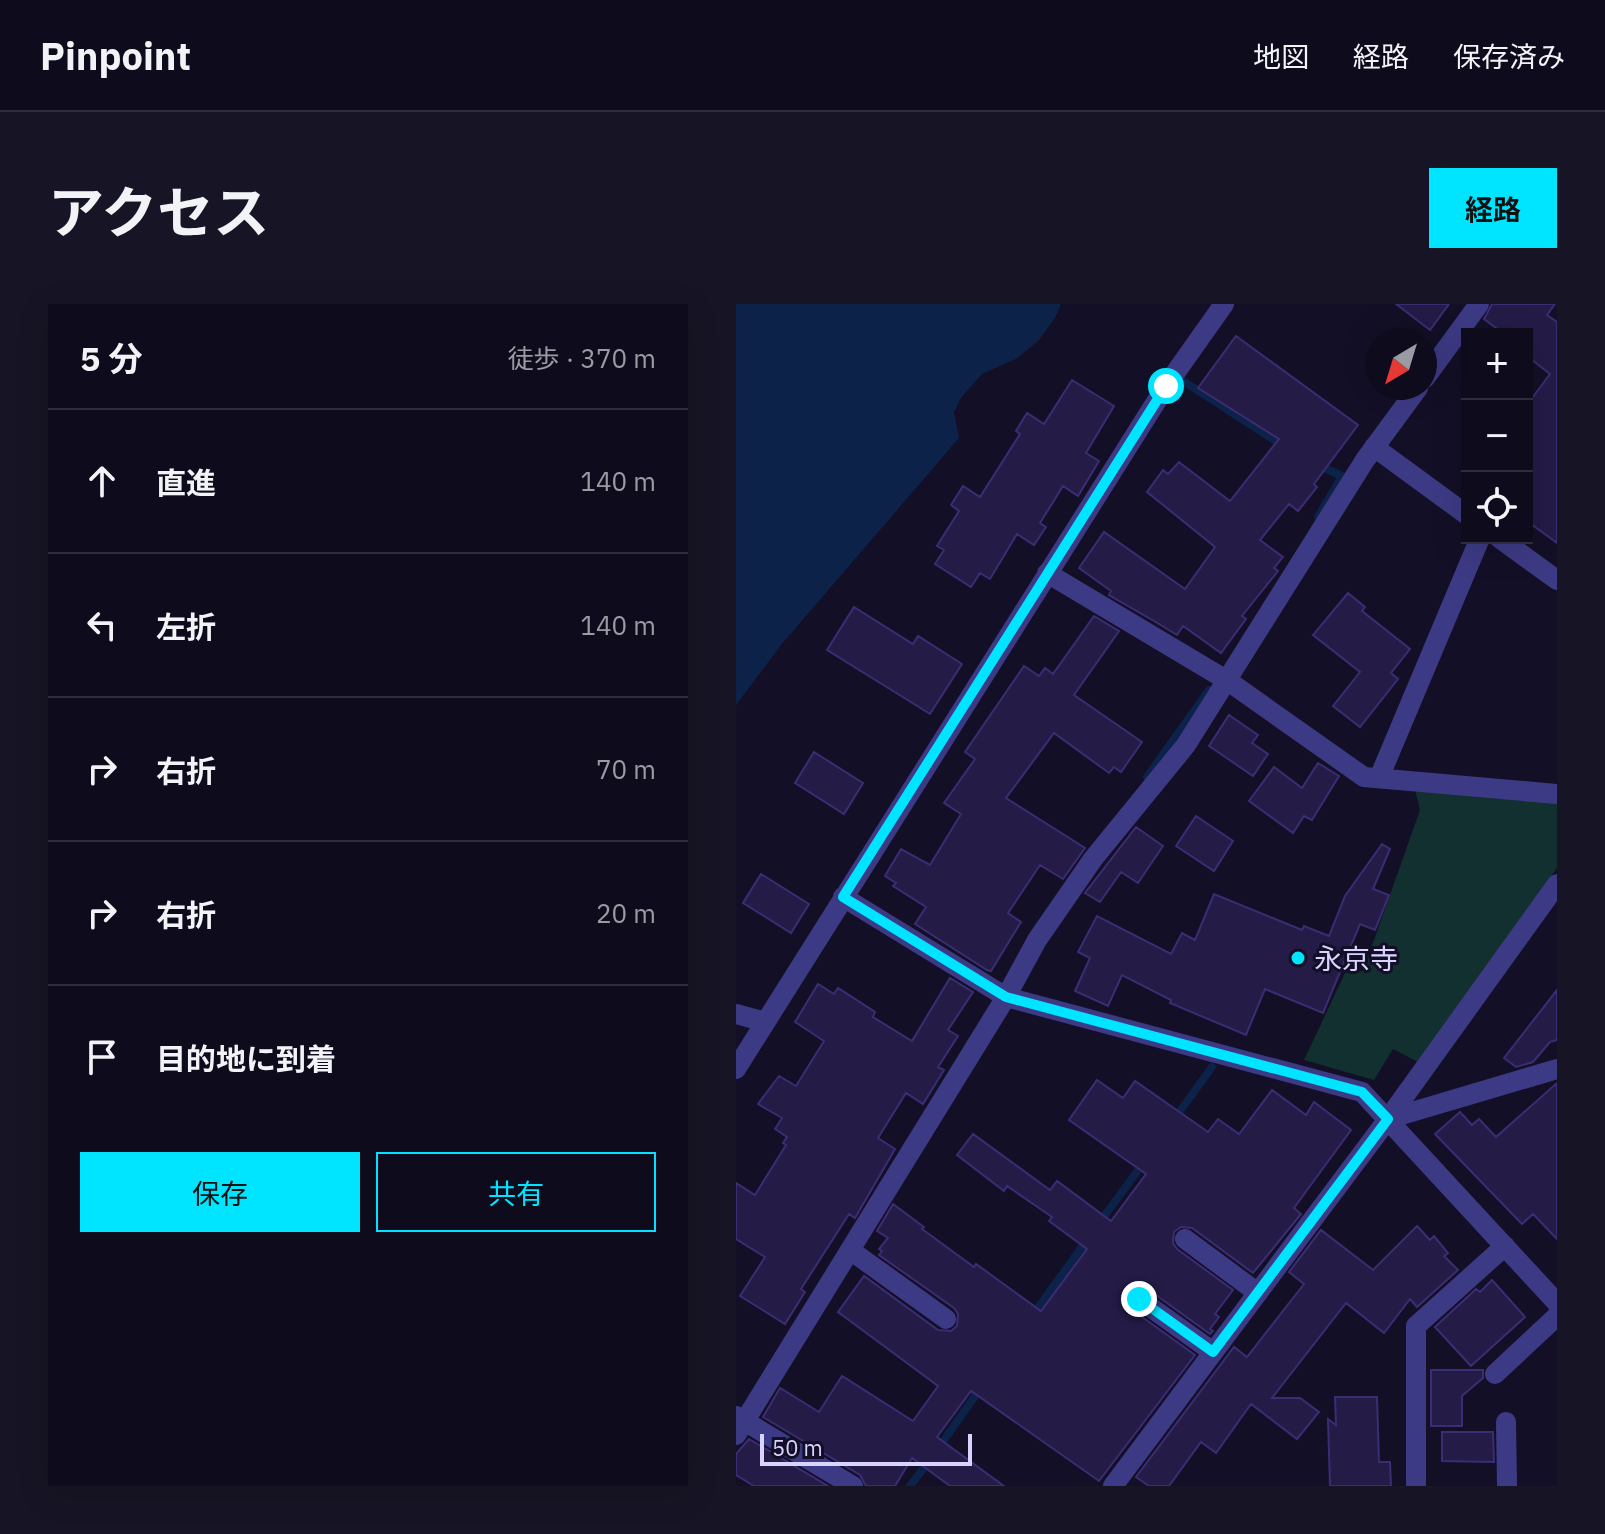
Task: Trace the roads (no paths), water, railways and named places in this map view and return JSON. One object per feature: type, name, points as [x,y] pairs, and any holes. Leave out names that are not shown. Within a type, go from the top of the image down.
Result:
[{"type":"street","points":[[736,1069],[1166,386],[1224,304]]},
{"type":"street","points":[[1437,362],[1479,304]]},
{"type":"street","points":[[853,1486],[739,1424],[1006,997],[1037,940],[1093,859],[1186,745],[1374,447],[1409,400]]},
{"type":"street","points":[[1374,447],[1461,511]]},
{"type":"street","points":[[1379,778],[1477,544]]},
{"type":"street","points":[[1507,544],[1557,580]]},
{"type":"street","points":[[1047,573],[1228,681],[1364,777],[1557,794]]},
{"type":"street","points":[[1113,1486],[1388,1119],[1557,884]]},
{"type":"street","points":[[843,897],[1006,997],[1362,1092],[1557,1303]]},
{"type":"street","points":[[736,1014],[765,1022]]},
{"type":"street","points":[[1388,1119],[1557,1069]]},
{"type":"street","points":[[1185,1239],[1258,1293]]},
{"type":"street","points":[[1416,1486],[1416,1326],[1505,1246]]},
{"type":"street","points":[[850,1250],[946,1319]]},
{"type":"street","points":[[1139,1299],[1213,1352]]},
{"type":"street","points":[[1495,1374],[1557,1316]]},
{"type":"street","points":[[1506,1422],[1507,1486]]},
{"type":"water","points":[[736,304],[1061,304],[1039,340],[1016,359],[982,374],[961,398],[954,412],[959,438],[782,644],[736,705]]},
{"type":"waterway","points":[[1180,379],[1285,447]]},
{"type":"waterway","points":[[1318,465],[1342,476],[1318,517]]},
{"type":"waterway","points":[[1147,777],[1209,690]]},
{"type":"waterway","points":[[1175,1118],[1212,1067]]},
{"type":"waterway","points":[[1100,1222],[1144,1162]]},
{"type":"waterway","points":[[1032,1316],[1087,1240]]},
{"type":"waterway","points":[[937,1450],[982,1386]]},
{"type":"waterway","points":[[910,1486],[929,1461]]},
{"type":"place","name":"永京寺","points":[[1298,958]]}]
